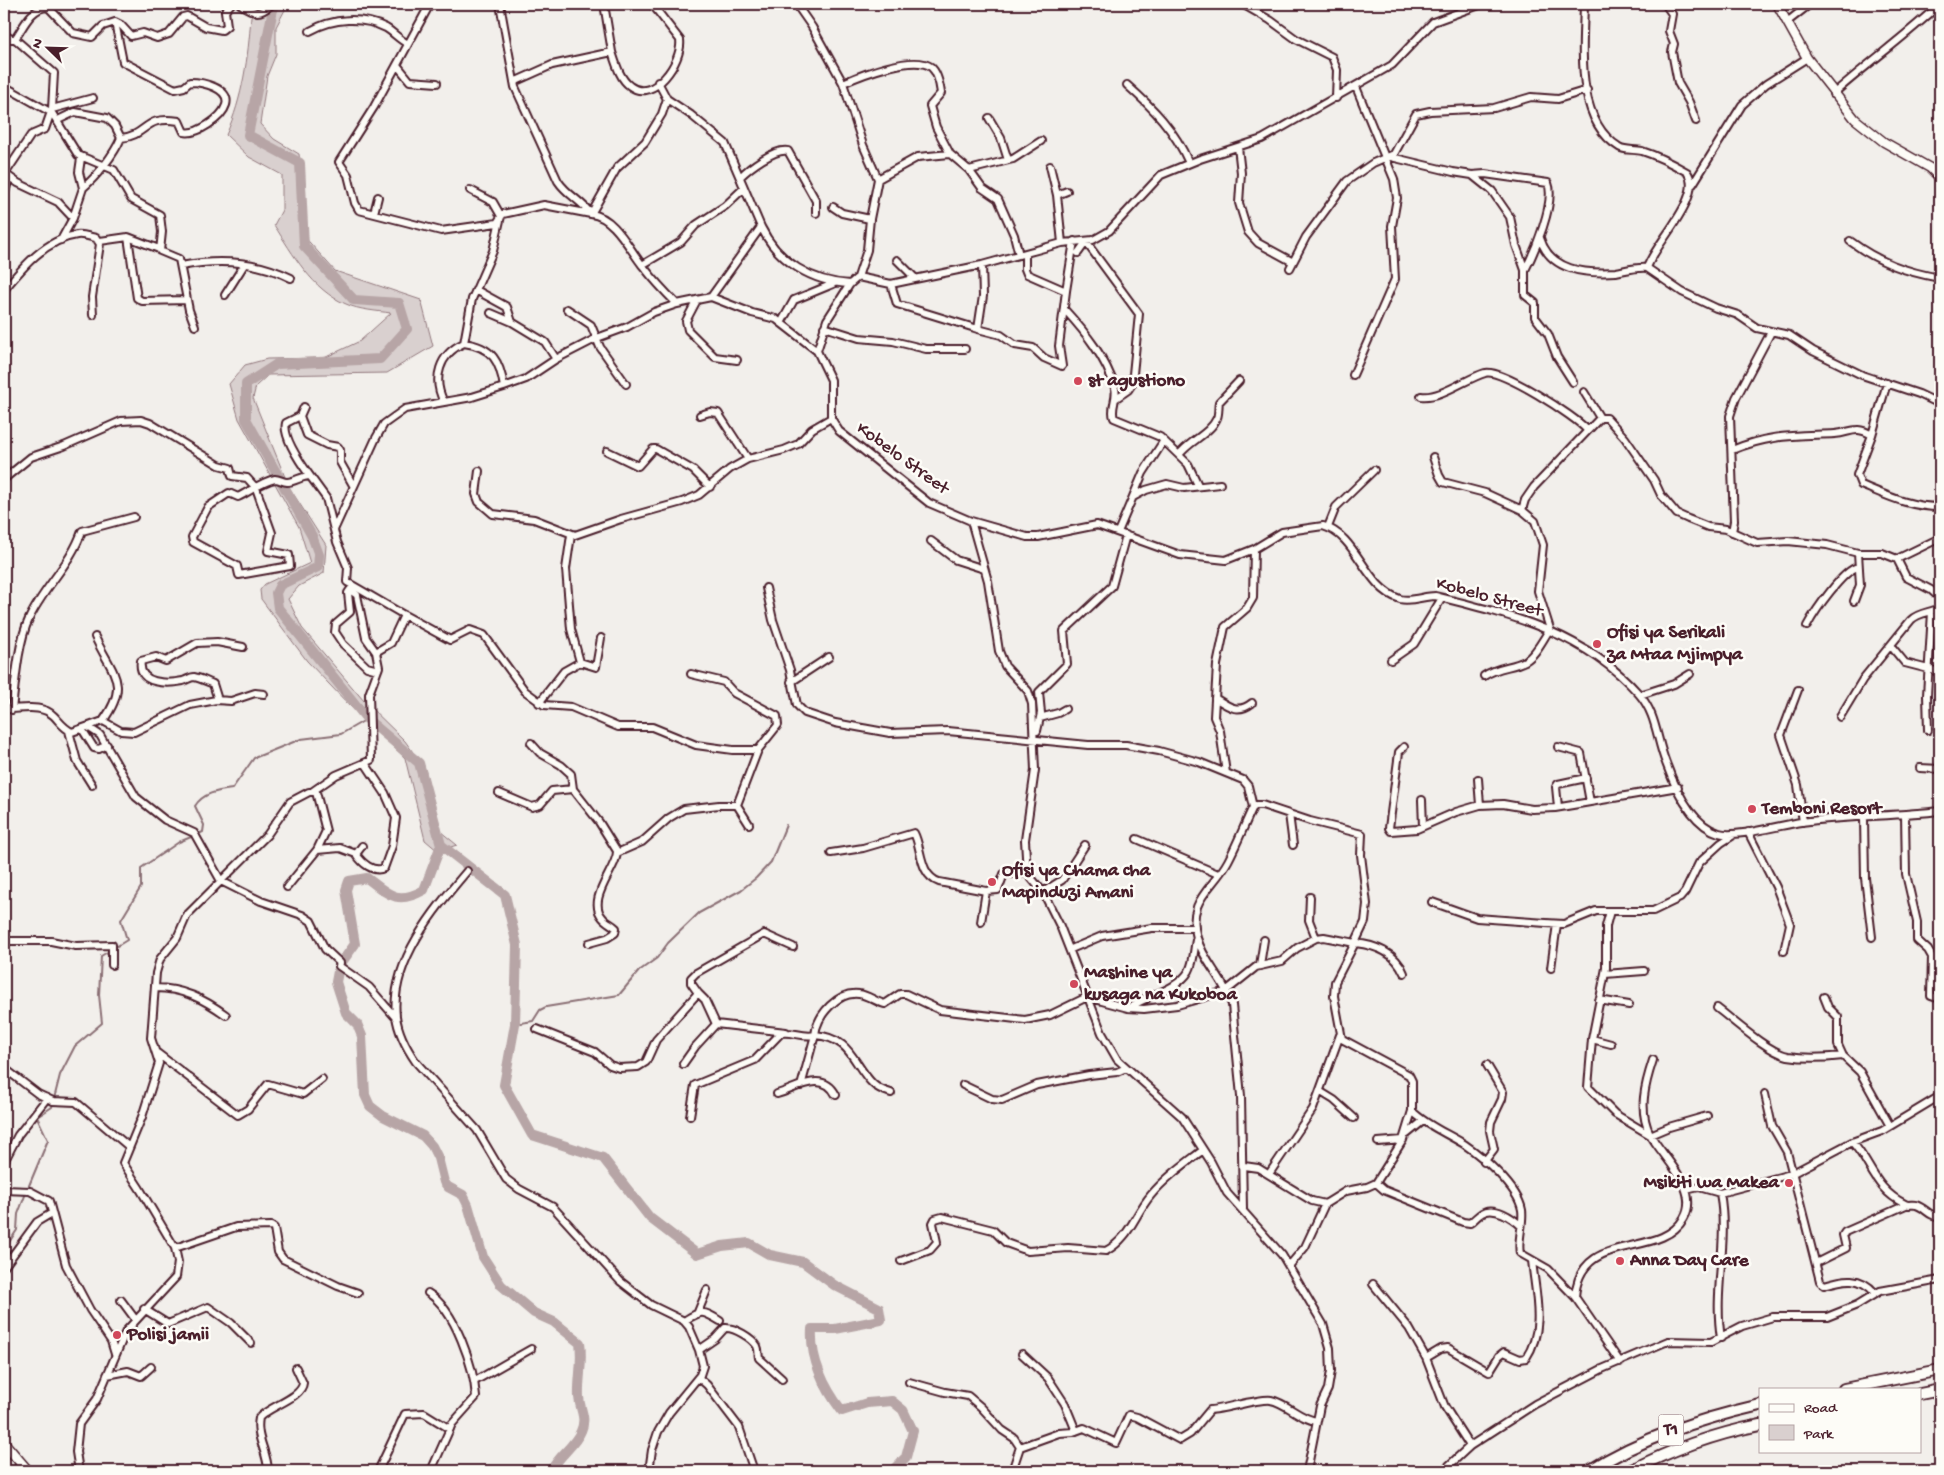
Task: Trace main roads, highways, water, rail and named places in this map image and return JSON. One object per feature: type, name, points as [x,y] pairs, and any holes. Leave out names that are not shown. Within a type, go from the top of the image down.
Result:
[{"type":"highway","points":[[1849,1388],[1940,1370]]},
{"type":"highway","points":[[1922,1394],[1940,1390]]},
{"type":"highway","name":"T1","points":[[1589,1471],[1663,1433],[1714,1416],[1759,1405]]},
{"type":"highway","name":"T1","points":[[1630,1471],[1659,1456],[1726,1431],[1759,1425]]},
{"type":"main road","points":[[4,1443],[18,1468],[28,1471]]},
{"type":"waterway","points":[[274,4],[248,135],[300,163],[304,246],[354,300],[399,303],[407,329],[380,359],[277,364],[246,384],[246,419],[312,536],[319,555],[318,567],[280,585],[276,593],[278,608],[367,719],[419,763],[441,845],[505,895],[517,945],[515,1024],[504,1085],[532,1135],[603,1158],[650,1218],[697,1254],[722,1246],[749,1243],[770,1255],[803,1262],[834,1285],[879,1308],[881,1320],[835,1329],[812,1329],[812,1340],[816,1362],[824,1382],[842,1411],[867,1403],[892,1401],[903,1410],[913,1431],[906,1457],[892,1471]]},
{"type":"waterway","points":[[28,1188],[48,1140],[37,1117],[52,1107],[60,1075],[75,1046],[102,1023],[99,995],[101,956],[127,940],[121,920],[141,887],[141,868],[179,842],[203,832],[204,825],[195,806],[206,795],[232,789],[254,758],[301,739],[341,734],[367,719]]},
{"type":"waterway","points":[[515,1024],[533,1021],[540,1010],[546,1007],[619,995],[639,971],[657,958],[668,943],[699,913],[741,890],[756,878],[771,862],[786,825]]},
{"type":"waterway","points":[[441,845],[424,890],[415,894],[407,897],[394,896],[367,878],[349,881],[346,890],[355,944],[339,966],[336,982],[346,1013],[357,1024],[362,1036],[365,1095],[370,1106],[383,1116],[423,1136],[432,1146],[438,1158],[444,1182],[448,1187],[463,1195],[468,1205],[483,1257],[501,1285],[534,1313],[554,1322],[580,1343],[579,1397],[583,1426],[575,1441],[551,1471]]},
{"type":"waterway","points":[[4,1250],[17,1230],[18,1214],[26,1193]]},
{"type":"place","name":"st agustiono","points":[[1078,381]]},
{"type":"place","name":"Ofisi ya Serikali za Mtaa Mjimpya","points":[[1597,644]]},
{"type":"place","name":"Temboni Resort","points":[[1752,809]]},
{"type":"place","name":"Ofisi ya Chama cha Mapinduzi Amani","points":[[992,882]]},
{"type":"place","name":"Mashine ya kusaga na Kukoboa","points":[[1074,984]]},
{"type":"place","name":"Msikiti wa Makea","points":[[1789,1183]]},
{"type":"place","name":"Anna Day Care","points":[[1620,1261]]},
{"type":"place","name":"Polisi jamii","points":[[117,1335]]}]
